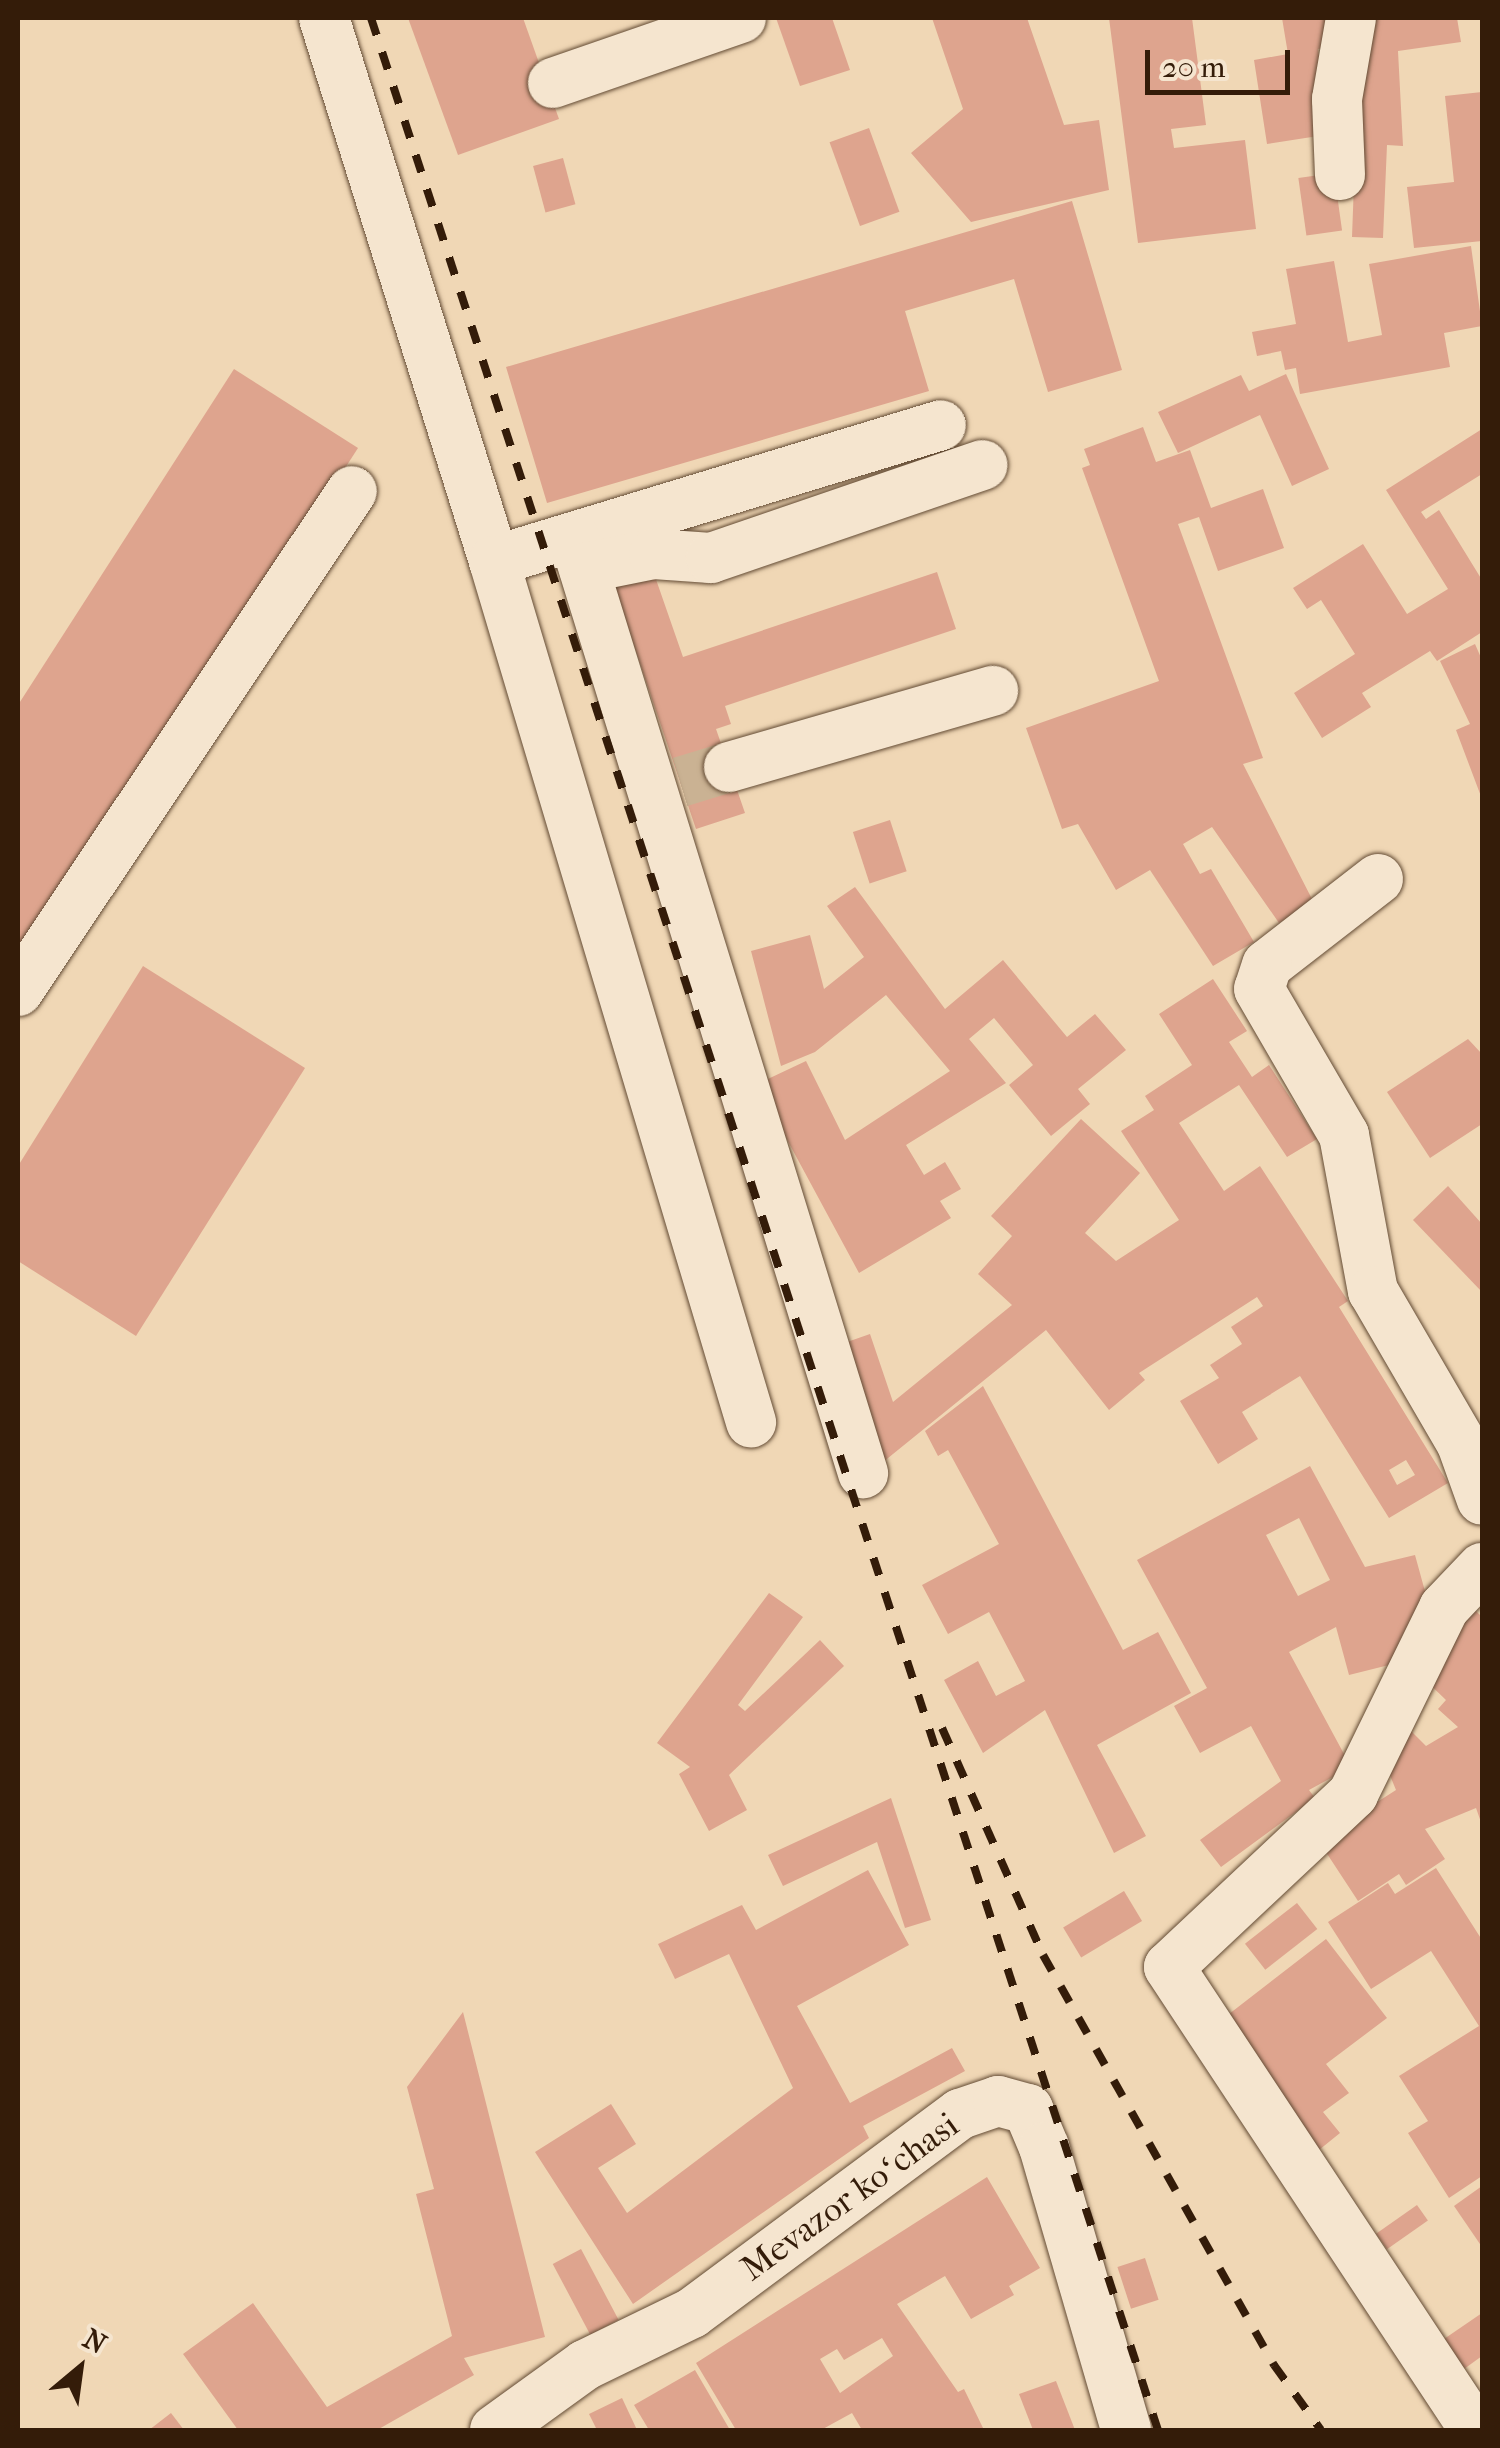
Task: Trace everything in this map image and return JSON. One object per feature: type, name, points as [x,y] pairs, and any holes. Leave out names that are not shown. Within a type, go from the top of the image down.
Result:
[{"type":"street","points":[[324,18],[494,561],[751,1422]]},
{"type":"street","points":[[553,84],[742,18]]},
{"type":"street","points":[[1340,175],[1337,99],[1351,18]]},
{"type":"street","points":[[579,553],[940,425]]},
{"type":"street","points":[[494,561],[579,553],[711,558],[982,466]]},
{"type":"street","points":[[18,991],[352,490]]},
{"type":"street","points":[[579,553],[667,785],[863,1473]]},
{"type":"street","points":[[729,767],[993,692]]},
{"type":"street","points":[[1378,879],[1267,965],[1260,989],[1344,1136],[1373,1291],[1462,1444],[1482,1500]]},
{"type":"street","points":[[1474,2430],[1169,1967],[1353,1794],[1444,1608],[1482,1568]]},
{"type":"street","name":"Mevazor koʻchasi","points":[[496,2430],[585,2365],[692,2313],[960,2114],[998,2101],[1028,2108],[1044,2147],[1126,2430]]},
{"type":"building","points":[[408,18],[523,18],[559,119],[458,155]]},
{"type":"building","points":[[776,18],[832,18],[850,70],[800,86]]},
{"type":"building","points":[[932,18],[1027,18],[1064,125],[1099,120],[1109,190],[971,222],[911,153],[963,109]]},
{"type":"building","points":[[1109,18],[1192,18],[1206,125],[1171,129],[1174,148],[1245,140],[1256,229],[1138,243]]},
{"type":"building","points":[[1282,18],[1336,18],[1340,46],[1318,49],[1331,134],[1267,144],[1254,60],[1288,54]]},
{"type":"building","points":[[1457,18],[1461,42],[1398,51],[1403,146],[1387,145],[1383,238],[1352,237],[1360,20]]},
{"type":"building","points":[[1482,92],[1482,241],[1414,248],[1407,187],[1454,182],[1445,96]]},
{"type":"building","points":[[869,128],[899,212],[860,226],[830,142]]},
{"type":"building","points":[[563,158],[575,204],[545,212],[533,166]]},
{"type":"building","points":[[1334,173],[1342,230],[1306,235],[1298,178]]},
{"type":"building","points":[[1072,201],[1122,370],[1048,392],[1014,279],[905,311],[929,391],[547,503],[506,367]]},
{"type":"building","points":[[1471,246],[1482,326],[1444,333],[1450,367],[1300,394],[1296,368],[1285,370],[1281,351],[1257,356],[1252,332],[1296,324],[1286,269],[1334,261],[1348,342],[1382,335],[1369,264]]},
{"type":"building","points":[[234,369],[358,448],[18,975],[18,705]]},
{"type":"building","points":[[1286,374],[1329,469],[1292,486],[1260,415],[1178,453],[1158,412],[1241,375],[1249,391]]},
{"type":"building","points":[[1143,427],[1156,462],[1190,450],[1211,508],[1263,489],[1284,548],[1218,571],[1199,517],[1178,524],[1263,758],[1243,764],[1314,903],[1279,923],[1212,827],[1183,844],[1200,874],[1211,869],[1254,942],[1213,966],[1150,870],[1116,890],[1078,824],[1062,829],[1026,728],[1159,681],[1082,468],[1090,465],[1084,449]]},
{"type":"building","points":[[1482,429],[1482,474],[1421,512],[1426,519],[1439,510],[1482,580],[1482,632],[1437,661],[1430,651],[1362,693],[1371,707],[1322,738],[1294,693],[1355,654],[1321,600],[1307,609],[1293,588],[1363,544],[1407,614],[1448,589],[1386,490]]},
{"type":"building","points":[[651,565],[683,657],[937,572],[956,629],[725,706],[731,724],[716,729],[745,813],[696,829],[611,578]]},
{"type":"building","points":[[1475,644],[1482,660],[1482,799],[1456,730],[1470,724],[1440,661]]},
{"type":"building","points":[[890,820],[907,871],[870,883],[853,832]]},
{"type":"building","points":[[855,887],[945,1009],[1003,960],[1067,1037],[1095,1014],[1126,1050],[1078,1089],[1090,1104],[1051,1136],[1009,1085],[1033,1065],[994,1018],[969,1039],[1006,1083],[906,1145],[924,1175],[945,1162],[961,1189],[940,1201],[951,1218],[859,1273],[757,1084],[806,1061],[845,1140],[950,1071],[886,995],[815,1052],[781,1066],[751,951],[810,935],[824,989],[864,957],[827,906]]},
{"type":"building","points":[[143,966],[305,1068],[136,1336],[18,1261],[18,1166]]},
{"type":"building","points":[[1213,979],[1247,1031],[1229,1042],[1252,1077],[1269,1065],[1317,1139],[1287,1157],[1239,1085],[1179,1123],[1224,1191],[1260,1166],[1348,1301],[1339,1307],[1448,1483],[1389,1518],[1300,1376],[1242,1412],[1258,1439],[1218,1464],[1180,1401],[1219,1378],[1210,1365],[1242,1344],[1231,1327],[1263,1306],[1257,1297],[1139,1373],[1145,1380],[1109,1410],[1046,1330],[872,1471],[830,1348],[870,1334],[893,1402],[1012,1305],[978,1274],[1012,1236],[991,1216],[1081,1119],[1140,1173],[1085,1233],[1116,1261],[1179,1220],[1121,1131],[1154,1110],[1145,1096],[1192,1065],[1159,1014]],"holes":[[[1406,1460],[1415,1475],[1397,1485],[1389,1470]]]},
{"type":"building","points":[[1468,1039],[1482,1054],[1482,1124],[1430,1158],[1387,1092]]},
{"type":"building","points":[[1448,1186],[1482,1224],[1482,1292],[1413,1220]]},
{"type":"building","points":[[983,1386],[1123,1650],[1158,1632],[1191,1693],[1097,1745],[1146,1836],[1114,1853],[1045,1710],[983,1753],[944,1680],[978,1661],[996,1696],[1025,1681],[989,1612],[948,1634],[922,1585],[999,1544],[948,1450],[938,1456],[925,1431]]},
{"type":"building","points":[[1310,1466],[1365,1567],[1415,1555],[1426,1595],[1401,1662],[1349,1675],[1336,1627],[1289,1652],[1351,1767],[1309,1790],[1315,1798],[1221,1867],[1200,1840],[1281,1781],[1251,1726],[1200,1753],[1174,1706],[1207,1688],[1137,1560]],"holes":[[[1299,1518],[1330,1580],[1298,1596],[1266,1535]]]},
{"type":"building","points":[[769,1593],[803,1617],[738,1705],[745,1711],[820,1640],[844,1666],[729,1775],[747,1810],[709,1831],[679,1774],[690,1767],[657,1743]]},
{"type":"building","points":[[1473,1608],[1482,1617],[1482,1825],[1476,1808],[1425,1829],[1445,1859],[1406,1885],[1399,1874],[1358,1901],[1318,1840],[1396,1790],[1389,1773],[1399,1719],[1426,1746],[1458,1727],[1438,1709],[1446,1700],[1420,1675]]},
{"type":"building","points":[[891,1798],[931,1920],[905,1928],[877,1842],[783,1886],[768,1855]]},
{"type":"building","points":[[1436,1868],[1482,1940],[1482,2176],[1449,2198],[1408,2133],[1428,2121],[1399,2076],[1479,2026],[1431,1951],[1371,1989],[1328,1922],[1388,1883],[1395,1894]]},
{"type":"building","points":[[868,1870],[909,1945],[797,2006],[850,2103],[952,2048],[965,2071],[863,2126],[869,2138],[633,2304],[535,2152],[611,2104],[636,2144],[598,2168],[627,2213],[793,2088],[729,1954],[675,1979],[658,1944],[742,1905],[756,1930]]},
{"type":"building","points":[[1124,1891],[1142,1921],[1081,1958],[1063,1928]]},
{"type":"building","points":[[1297,1903],[1317,1929],[1265,1970],[1245,1944]]},
{"type":"building","points":[[1326,1939],[1387,2018],[1326,2064],[1349,2093],[1323,2112],[1340,2133],[1319,2150],[1220,2021]]},
{"type":"building","points":[[463,2012],[545,2337],[464,2358],[474,2375],[377,2430],[238,2430],[183,2354],[253,2303],[327,2407],[452,2336],[416,2194],[434,2189],[407,2087]]},
{"type":"building","points":[[987,2177],[1040,2268],[1009,2286],[1014,2295],[971,2319],[945,2276],[897,2304],[958,2392],[964,2389],[984,2430],[862,2430],[852,2413],[821,2430],[736,2430],[696,2363]],"holes":[[[882,2338],[893,2356],[840,2393],[820,2359],[837,2349],[844,2360]]]},
{"type":"building","points":[[1482,2186],[1482,2247],[1454,2206]]},
{"type":"building","points":[[1417,2205],[1428,2221],[1387,2249],[1376,2234]]},
{"type":"building","points":[[581,2249],[619,2320],[590,2335],[553,2264]]},
{"type":"building","points":[[1145,2258],[1159,2300],[1131,2309],[1117,2267]]},
{"type":"building","points":[[1482,2313],[1482,2356],[1464,2369],[1444,2339]]},
{"type":"building","points":[[695,2370],[730,2430],[649,2430],[634,2405]]},
{"type":"building","points":[[1056,2381],[1075,2430],[1033,2430],[1019,2394]]},
{"type":"building","points":[[622,2398],[637,2430],[597,2430],[589,2414]]},
{"type":"building","points":[[171,2413],[184,2430],[149,2430]]},
{"type":"tunnel","points":[[680,782],[729,767]]},
{"type":"railway","points":[[371,18],[1158,2430]]},
{"type":"railway","points":[[942,1728],[1043,1955],[1274,2365],[1321,2430]]}]
